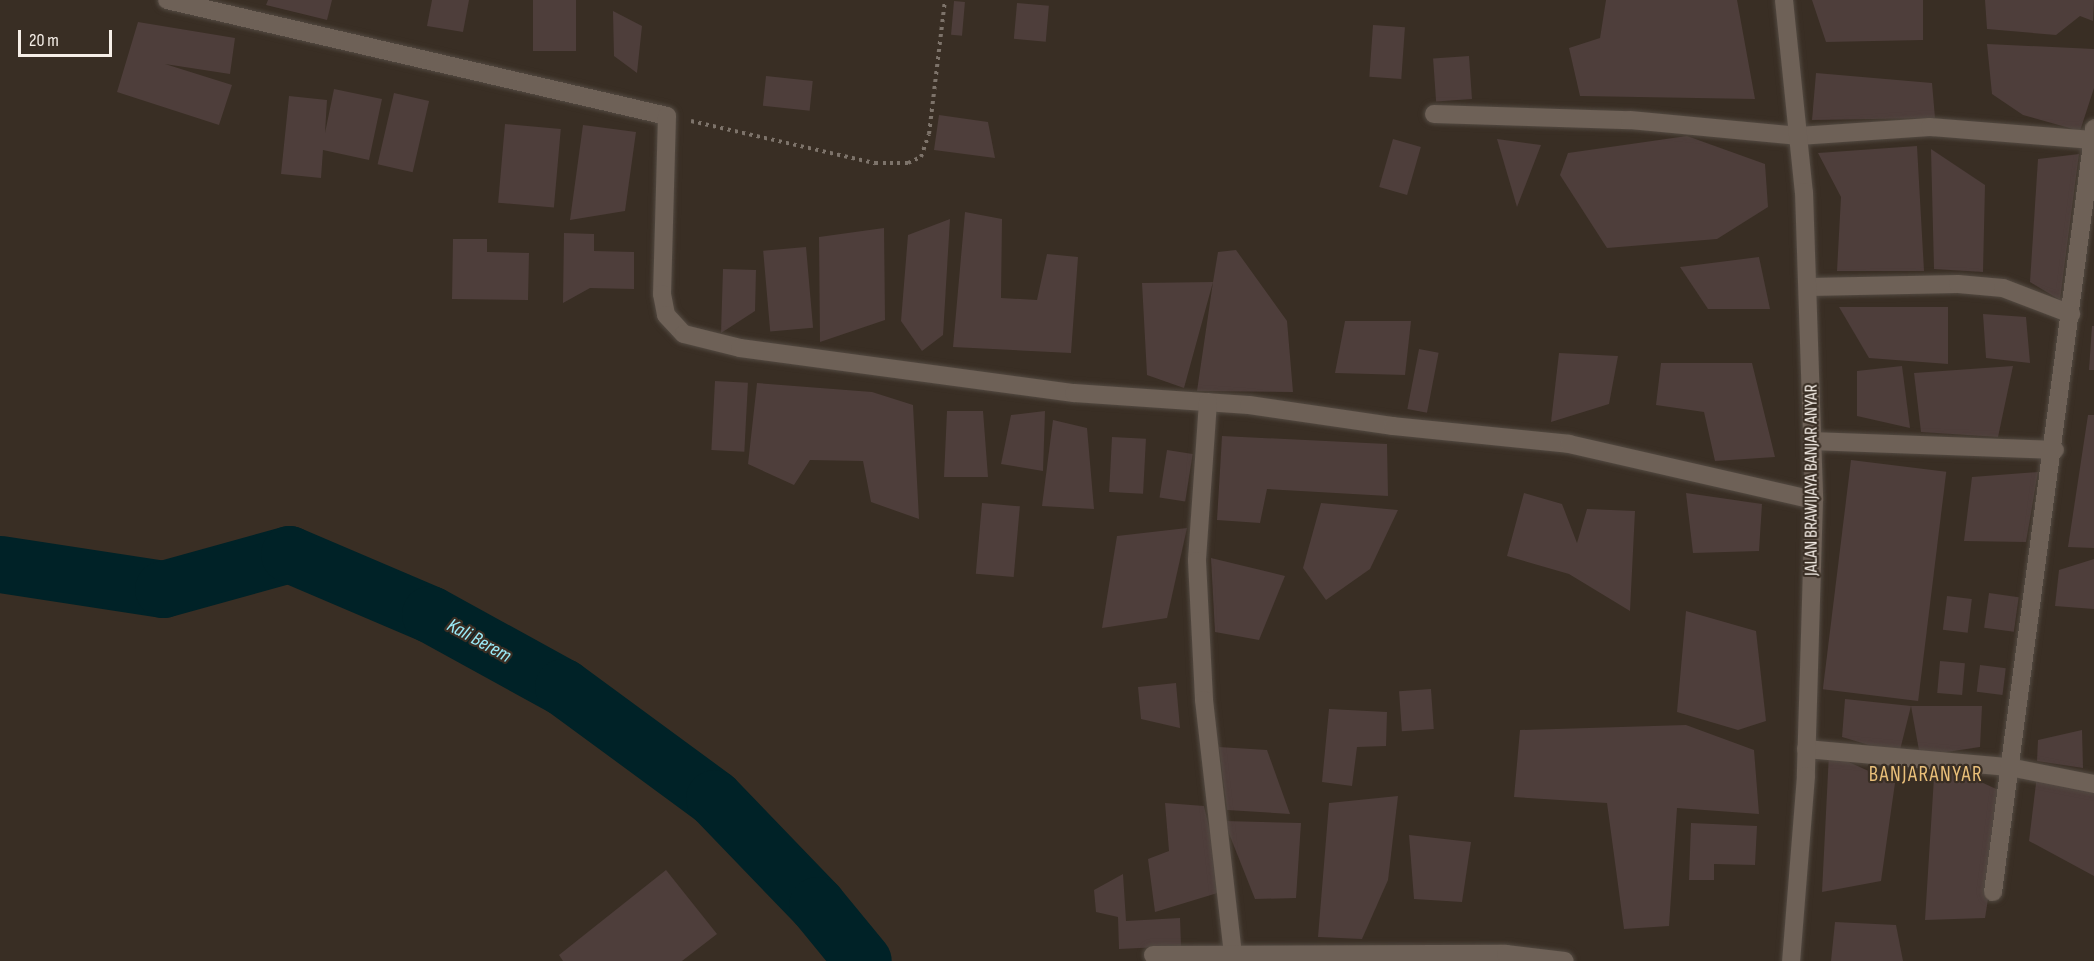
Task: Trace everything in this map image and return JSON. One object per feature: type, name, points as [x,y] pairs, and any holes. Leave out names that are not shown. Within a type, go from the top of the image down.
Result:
[{"type":"street","points":[[167,0],[667,116],[662,294],[666,315],[684,334],[740,348],[1074,393],[1208,402],[1569,444],[1814,500]]},
{"type":"street","name":"JALAN BRAWIJAYA BANJAR ANYAR","points":[[1784,0],[1799,136],[1809,287],[1814,500],[1806,749],[1791,961]]},
{"type":"street","points":[[1434,114],[1630,120],[1799,136],[1930,127],[2093,134],[2055,450],[1993,892]]},
{"type":"street","points":[[1809,287],[1958,284],[2003,288],[2071,314]]},
{"type":"street","points":[[1208,402],[1197,561],[1204,700],[1233,955]]},
{"type":"street","points":[[1813,441],[2055,450]]},
{"type":"street","points":[[1806,749],[2009,767],[2094,784]]},
{"type":"street","points":[[1154,955],[1413,958],[1506,954],[1565,961]]},
{"type":"path","points":[[667,116],[876,163],[908,163],[921,157],[928,134],[945,0]]},
{"type":"building","points":[[268,0],[332,0],[327,20],[266,5]]},
{"type":"building","points":[[432,0],[469,0],[463,32],[427,26]]},
{"type":"building","points":[[533,0],[576,0],[576,51],[533,51]]},
{"type":"building","points":[[1606,0],[1737,0],[1755,99],[1580,96],[1569,48],[1600,38]]},
{"type":"building","points":[[1812,0],[1923,0],[1923,40],[1826,42]]},
{"type":"building","points":[[1985,0],[2094,0],[2093,21],[2080,16],[2056,35],[1987,29]]},
{"type":"building","points":[[954,1],[965,2],[962,36],[951,35]]},
{"type":"building","points":[[1017,3],[1049,6],[1046,42],[1014,39]]},
{"type":"building","points":[[613,11],[642,26],[637,73],[614,56]]},
{"type":"building","points":[[138,22],[235,38],[230,74],[165,64],[232,85],[219,125],[117,92]]},
{"type":"building","points":[[1373,25],[1405,27],[1401,79],[1369,77]]},
{"type":"building","points":[[1987,44],[2094,49],[2094,88],[2080,131],[2023,115],[1992,94]]},
{"type":"building","points":[[1469,56],[1472,99],[1436,101],[1433,59]]},
{"type":"building","points":[[1816,73],[1932,83],[1935,118],[1812,120]]},
{"type":"building","points":[[766,76],[813,81],[810,111],[763,106]]},
{"type":"building","points":[[334,89],[382,99],[369,160],[323,150],[321,178],[281,174],[289,96],[327,100],[325,133]]},
{"type":"building","points":[[394,93],[429,101],[413,172],[378,164]]},
{"type":"building","points":[[939,115],[988,122],[995,158],[934,150]]},
{"type":"building","points":[[505,124],[561,129],[554,208],[498,203]]},
{"type":"building","points":[[583,125],[636,132],[625,211],[570,220]]},
{"type":"building","points":[[1687,136],[1765,164],[1768,207],[1717,239],[1607,248],[1560,175],[1568,153]]},
{"type":"building","points":[[1393,139],[1421,147],[1407,195],[1379,187]]},
{"type":"building","points":[[1497,139],[1541,145],[1517,207]]},
{"type":"building","points":[[1917,146],[1924,271],[1837,271],[1841,197],[1818,153]]},
{"type":"building","points":[[1931,149],[1985,185],[1983,272],[1934,269]]},
{"type":"building","points":[[2079,154],[2060,300],[2030,282],[2038,159]]},
{"type":"building","points":[[965,212],[1002,219],[1001,298],[1037,300],[1047,254],[1078,257],[1071,353],[953,347]]},
{"type":"building","points":[[950,219],[943,335],[922,351],[901,321],[908,235]]},
{"type":"building","points":[[884,228],[885,320],[820,342],[819,237]]},
{"type":"building","points":[[564,233],[594,234],[594,251],[634,252],[634,289],[590,288],[563,303]]},
{"type":"building","points":[[453,239],[487,239],[487,252],[529,253],[528,300],[452,299]]},
{"type":"building","points":[[806,247],[813,328],[770,331],[763,251]]},
{"type":"building","points":[[1236,250],[1287,321],[1293,392],[1197,391],[1218,252]]},
{"type":"building","points":[[1759,257],[1770,309],[1708,309],[1680,267]]},
{"type":"building","points":[[723,269],[756,270],[755,311],[721,333]]},
{"type":"building","points":[[1213,282],[1184,388],[1147,375],[1142,283]]},
{"type":"building","points":[[1839,307],[1948,307],[1948,364],[1869,358]]},
{"type":"building","points":[[1983,314],[2026,317],[2030,363],[1986,358]]},
{"type":"building","points":[[1345,321],[1411,321],[1405,375],[1335,373]]},
{"type":"building","points":[[2092,326],[2094,326],[2094,370],[2089,370]]},
{"type":"building","points":[[1419,349],[1439,353],[1427,413],[1407,409]]},
{"type":"building","points":[[1559,353],[1618,356],[1609,404],[1551,422]]},
{"type":"building","points":[[1661,363],[1752,363],[1775,457],[1715,461],[1704,412],[1656,405]]},
{"type":"building","points":[[1902,366],[1910,428],[1857,416],[1857,371]]},
{"type":"building","points":[[2013,366],[1998,437],[1921,432],[1914,373]]},
{"type":"building","points":[[715,381],[748,383],[744,452],[711,450]]},
{"type":"building","points":[[757,383],[872,392],[913,405],[919,519],[871,502],[863,461],[810,460],[794,485],[748,464]]},
{"type":"building","points":[[947,411],[983,411],[988,477],[944,477]]},
{"type":"building","points":[[1045,411],[1043,471],[1001,464],[1011,415]]},
{"type":"building","points":[[2088,415],[2094,415],[2094,548],[2068,547]]},
{"type":"building","points":[[1053,420],[1087,428],[1094,509],[1042,506]]},
{"type":"building","points":[[1222,436],[1387,444],[1388,496],[1267,489],[1260,523],[1217,520]]},
{"type":"building","points":[[1112,437],[1146,439],[1143,494],[1109,492]]},
{"type":"building","points":[[1167,450],[1193,454],[1185,501],[1159,497]]},
{"type":"building","points":[[1851,460],[1946,472],[1918,701],[1823,689]]},
{"type":"building","points":[[2038,472],[2026,542],[1964,541],[1972,477]]},
{"type":"building","points":[[1524,493],[1562,504],[1577,543],[1587,509],[1635,511],[1630,611],[1569,574],[1507,556]]},
{"type":"building","points":[[1686,493],[1762,504],[1759,551],[1693,553]]},
{"type":"building","points":[[982,503],[1020,506],[1014,577],[976,574]]},
{"type":"building","points":[[1321,503],[1398,510],[1370,569],[1326,600],[1303,568]]},
{"type":"building","points":[[1187,528],[1167,618],[1102,628],[1117,536]]},
{"type":"building","points":[[1211,558],[1285,576],[1259,640],[1215,632]]},
{"type":"building","points":[[2094,559],[2094,609],[2055,606],[2059,570]]},
{"type":"building","points":[[1989,593],[2019,597],[2014,632],[1984,628]]},
{"type":"building","points":[[1947,596],[1972,599],[1968,633],[1943,630]]},
{"type":"building","points":[[1686,611],[1756,631],[1766,721],[1738,730],[1677,712]]},
{"type":"building","points":[[1940,661],[1965,663],[1962,695],[1937,693]]},
{"type":"building","points":[[1980,665],[2006,668],[2003,695],[1977,692]]},
{"type":"building","points":[[1176,683],[1180,728],[1141,719],[1138,687]]},
{"type":"building","points":[[1431,689],[1434,729],[1402,731],[1399,691]]},
{"type":"building","points":[[1845,699],[1911,706],[1899,754],[1842,737]]},
{"type":"building","points":[[1911,706],[1982,706],[1980,747],[1920,756]]},
{"type":"building","points":[[1329,709],[1387,712],[1386,746],[1357,747],[1352,786],[1322,782]]},
{"type":"building","points":[[1686,725],[1754,750],[1759,814],[1677,808],[1669,926],[1624,929],[1607,803],[1514,797],[1520,730]]},
{"type":"building","points":[[2082,730],[2083,768],[2037,761],[2038,740]]},
{"type":"building","points":[[1219,747],[1267,750],[1290,814],[1227,810]]},
{"type":"building","points":[[1829,753],[1895,783],[1881,881],[1822,892]]},
{"type":"building","points":[[1935,761],[2005,793],[1985,918],[1925,920]]},
{"type":"building","points":[[2037,775],[2094,786],[2094,876],[2029,841]]},
{"type":"building","points":[[1398,796],[1388,880],[1362,939],[1318,937],[1329,803]]},
{"type":"building","points":[[1165,803],[1204,806],[1224,891],[1155,912],[1148,859],[1169,851]]},
{"type":"building","points":[[1224,821],[1301,823],[1296,898],[1255,899]]},
{"type":"building","points":[[1691,823],[1757,826],[1755,865],[1714,864],[1714,880],[1689,880]]},
{"type":"building","points":[[1409,835],[1471,842],[1462,902],[1414,899]]},
{"type":"building","points":[[666,870],[717,934],[682,961],[563,961],[559,955]]},
{"type":"building","points":[[1123,874],[1126,921],[1180,918],[1181,946],[1119,949],[1118,917],[1096,912],[1094,890]]},
{"type":"building","points":[[1835,922],[1896,925],[1903,961],[1831,961]]},
{"type":"waterway","name":"Kali Berem","points":[[0,564],[163,589],[289,554],[430,614],[563,687],[714,798],[817,905],[863,961]]},
{"type":"district","name":"BANJARANYAR","points":[[1926,775]]}]
